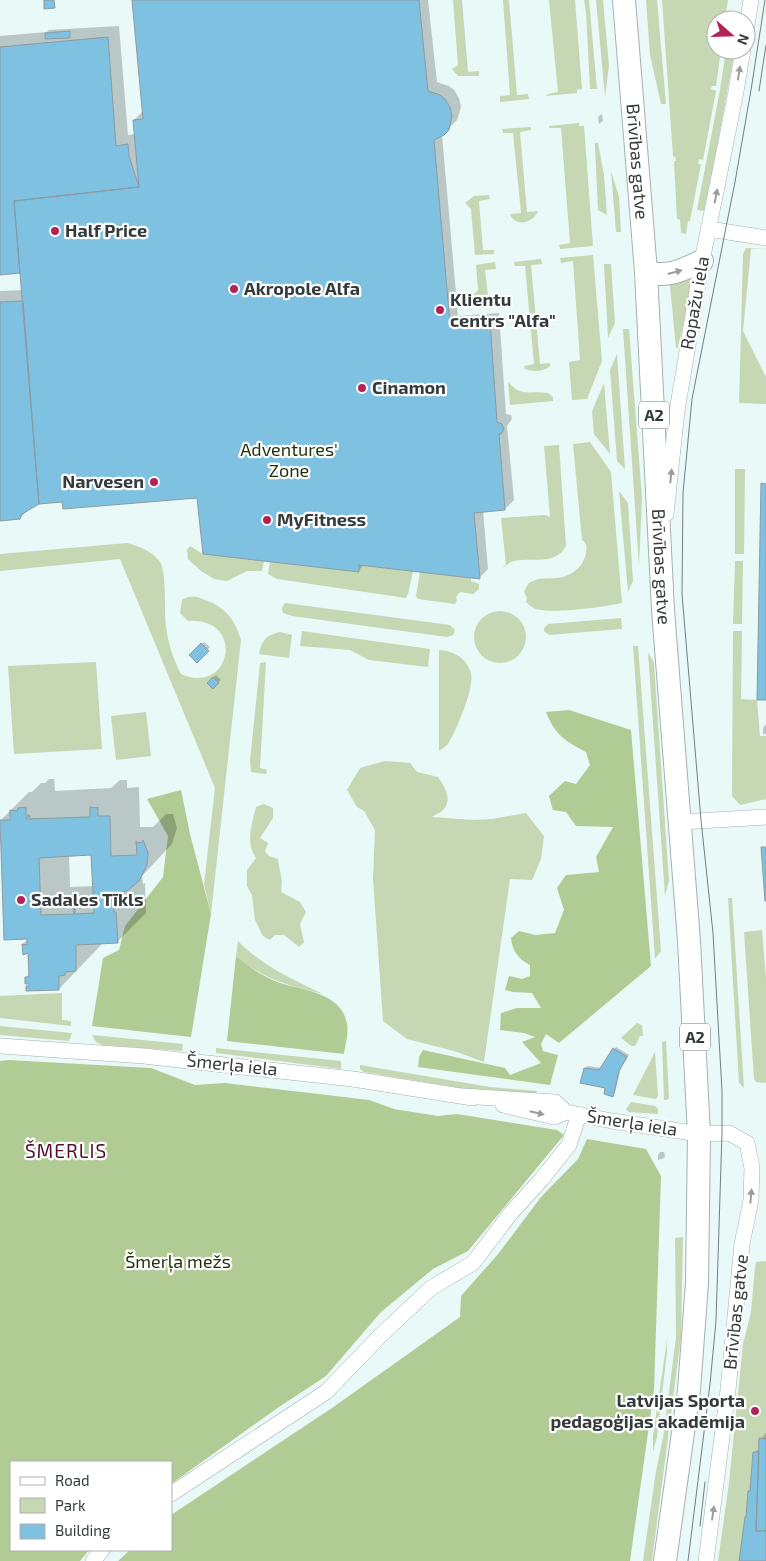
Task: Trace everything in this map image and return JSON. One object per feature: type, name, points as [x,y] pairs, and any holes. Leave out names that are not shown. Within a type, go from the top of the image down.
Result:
[{"type":"highway","name":"Brīvības gatve","points":[[624,0],[646,272],[664,626],[690,951],[699,1134],[697,1283],[689,1390],[666,1561]]},
{"type":"highway","points":[[646,272],[669,274],[702,261]]},
{"type":"street","name":"Ropažu iela","points":[[661,559],[676,411],[702,261],[741,60]]},
{"type":"street","points":[[709,229],[766,238]]},
{"type":"street","points":[[680,822],[766,817]]},
{"type":"street","name":"Šmerļa iela","points":[[0,1046],[161,1058],[354,1079],[463,1096],[556,1102],[573,1113],[699,1134]]},
{"type":"street","points":[[172,1493],[326,1392],[380,1335],[431,1288],[474,1263],[510,1213],[541,1180],[569,1145],[573,1113]]},
{"type":"street","name":"Brīvības gatve","points":[[699,1134],[729,1133],[747,1143],[752,1168],[751,1200],[740,1265],[722,1442],[706,1561]]},
{"type":"street","points":[[93,1561],[101,1551]]},
{"type":"green space","points":[[453,0],[462,0],[468,72],[479,71],[479,76],[458,76],[452,69],[458,65]]},
{"type":"green space","points":[[503,0],[509,0],[517,95],[528,94],[529,99],[500,102],[500,96],[510,95]]},
{"type":"green space","points":[[549,0],[575,0],[582,89],[577,90],[577,93],[546,96],[558,92]]},
{"type":"green space","points":[[584,0],[589,0],[597,89],[590,89]]},
{"type":"green space","points":[[596,0],[603,0],[609,66],[605,97]]},
{"type":"green space","points":[[646,0],[657,0],[666,104],[661,104],[650,55]]},
{"type":"green space","points":[[662,0],[728,0],[726,10],[706,10],[706,60],[720,60],[716,86],[712,86],[711,89],[716,91],[703,160],[699,159],[698,164],[701,164],[686,234],[681,233],[680,220],[677,219],[674,161],[676,161],[673,156]]},
{"type":"green space","points":[[724,60],[733,60],[705,211],[697,210]]},
{"type":"green space","points":[[579,123],[579,126],[584,126],[593,246],[560,249],[559,245],[570,243],[561,128],[549,128],[549,126]]},
{"type":"green space","points":[[594,126],[595,143],[598,143],[604,175],[607,215],[598,210]]},
{"type":"green space","points":[[531,127],[531,130],[520,132],[527,212],[538,211],[532,219],[520,222],[512,218],[510,214],[521,213],[513,133],[503,133],[502,129]]},
{"type":"green space","points":[[611,171],[619,197],[621,232],[616,232]]},
{"type":"green space","points":[[489,195],[490,199],[479,201],[483,250],[494,250],[494,254],[475,255],[471,209],[465,203],[474,196]]},
{"type":"green space","points":[[746,248],[766,249],[751,249],[743,331],[766,377],[766,404],[739,403],[743,254]]},
{"type":"green space","points":[[593,255],[602,361],[587,399],[572,400],[569,362],[580,360],[573,261],[561,263],[560,258]]},
{"type":"green space","points":[[541,259],[542,264],[531,265],[540,364],[550,363],[550,366],[535,371],[525,369],[524,366],[534,364],[525,266],[515,266],[514,262]]},
{"type":"green space","points":[[495,262],[496,269],[485,270],[488,296],[498,295],[498,300],[478,301],[473,295],[478,290],[476,265]]},
{"type":"green space","points":[[604,264],[611,264],[615,323],[608,338]]},
{"type":"green space","points":[[694,277],[678,348],[676,348],[670,286],[671,283]]},
{"type":"green space","points":[[623,329],[629,329],[642,498],[639,566]]},
{"type":"green space","points":[[617,354],[625,469],[617,461],[610,370]]},
{"type":"green space","points":[[508,382],[522,392],[548,393],[553,397],[553,401],[510,405]]},
{"type":"green space","points":[[604,383],[610,454],[594,434],[592,411]]},
{"type":"green space","points":[[590,442],[611,472],[622,603],[554,611],[536,609],[526,602],[527,598],[524,592],[529,584],[536,580],[564,577],[580,567],[585,558],[586,547],[585,542],[582,540],[573,444]]},
{"type":"green space","points":[[559,445],[566,546],[556,556],[543,560],[514,561],[504,567],[506,565],[501,518],[545,515],[550,517],[544,446]]},
{"type":"green space","points":[[735,469],[745,469],[744,554],[735,554]]},
{"type":"green space","points":[[619,491],[628,503],[633,581],[628,592]]},
{"type":"green space","points":[[127,543],[141,547],[160,562],[164,575],[167,632],[173,657],[181,674],[198,678],[212,674],[221,666],[225,654],[225,642],[219,631],[206,623],[188,621],[180,613],[182,600],[188,597],[196,597],[224,610],[236,626],[241,640],[211,914],[204,884],[215,788],[120,559],[0,571],[0,554]]},
{"type":"green space","points":[[190,546],[203,554],[264,561],[262,571],[247,571],[227,581],[214,579],[201,571],[188,559],[187,550]]},
{"type":"green space","points":[[735,561],[743,561],[742,624],[733,624]]},
{"type":"green space","points":[[270,562],[358,572],[359,565],[413,571],[406,598],[277,579],[268,574]]},
{"type":"green space","points":[[420,572],[471,578],[471,581],[479,584],[479,589],[473,594],[460,592],[456,597],[455,604],[418,599],[416,596]]},
{"type":"green space","points":[[285,603],[450,625],[455,630],[453,635],[447,637],[292,616],[283,613],[282,608]]},
{"type":"green space","points":[[495,611],[505,611],[515,615],[522,622],[526,637],[522,652],[515,659],[505,663],[495,663],[485,659],[478,652],[474,642],[474,632],[478,622],[485,615]]},
{"type":"green space","points":[[621,618],[622,629],[549,635],[544,631],[548,624]]},
{"type":"green space","points":[[302,631],[430,649],[428,667],[369,660],[350,650],[300,646]]},
{"type":"green space","points":[[733,631],[742,631],[741,699],[757,700],[760,736],[766,736],[766,799],[740,805],[732,796]]},
{"type":"green space","points":[[280,632],[292,635],[289,658],[259,654],[265,639]]},
{"type":"green space","points":[[633,646],[638,646],[661,951],[655,959]]},
{"type":"green space","points":[[439,650],[453,653],[464,661],[470,670],[471,686],[456,729],[448,744],[439,751]]},
{"type":"green space","points":[[648,652],[654,663],[669,881],[665,896]]},
{"type":"green space","points":[[96,662],[102,749],[14,754],[8,666]]},
{"type":"green space","points":[[266,662],[260,768],[267,770],[266,774],[251,772],[250,761],[260,663]]},
{"type":"green space","points":[[569,710],[631,730],[651,966],[559,1043],[546,1034],[541,1044],[543,1051],[558,1055],[550,1085],[418,1067],[419,1057],[423,1050],[505,1068],[510,1075],[541,1063],[522,1042],[535,1037],[524,1033],[500,1030],[501,1013],[517,1008],[541,1008],[532,993],[505,990],[509,976],[522,979],[530,976],[530,965],[516,954],[511,938],[519,931],[535,935],[555,933],[564,910],[557,888],[566,875],[599,872],[596,857],[613,827],[576,826],[566,812],[553,810],[549,796],[565,781],[576,784],[590,765],[586,752],[557,732],[546,712]]},
{"type":"green space","points":[[146,712],[151,756],[116,760],[111,716]]},
{"type":"green space","points":[[385,761],[410,763],[417,772],[438,777],[448,798],[446,807],[432,817],[473,820],[526,813],[544,836],[541,859],[532,880],[510,879],[484,1062],[454,1051],[407,1039],[383,1021],[373,879],[375,830],[364,811],[357,807],[347,790],[360,768]]},
{"type":"green space","points":[[181,790],[190,834],[211,914],[191,1037],[92,1026],[103,958],[119,950],[125,926],[163,877],[168,836],[147,799]]},
{"type":"green space","points":[[264,804],[273,808],[273,818],[260,838],[268,843],[265,852],[269,856],[278,859],[282,882],[281,892],[300,902],[306,912],[300,924],[304,942],[299,947],[284,935],[275,935],[270,940],[263,936],[255,920],[252,895],[247,886],[247,870],[256,858],[250,840],[256,807]]},
{"type":"green space","points":[[728,898],[732,898],[744,1088],[739,1083]]},
{"type":"green space","points":[[762,930],[766,978],[766,1083],[756,1082],[754,1079],[744,932]]},
{"type":"green space","points":[[238,941],[267,965],[323,994],[277,981],[256,971],[236,956]]},
{"type":"green space","points":[[236,956],[254,970],[270,979],[318,994],[337,1004],[347,1024],[344,1054],[227,1041]]},
{"type":"green space","points":[[62,993],[62,1020],[71,1021],[71,1026],[0,1018],[0,996]]},
{"type":"green space","points":[[637,1023],[642,1025],[643,1036],[640,1036],[635,1046],[631,1046],[621,1038]]},
{"type":"green space","points":[[0,1026],[72,1033],[69,1041],[0,1035]]},
{"type":"green space","points":[[92,1035],[183,1044],[182,1051],[102,1045],[96,1042]]},
{"type":"green space","points":[[666,1041],[669,1098],[664,1100],[662,1042]]},
{"type":"green space","points":[[216,1048],[341,1061],[341,1069],[216,1053]]},
{"type":"green space","points":[[655,1052],[658,1096],[656,1099],[633,1095]]},
{"type":"green space","name":"Šmerļa mežs","points":[[0,1061],[151,1068],[195,1085],[225,1083],[369,1100],[394,1109],[438,1116],[457,1114],[557,1130],[564,1135],[468,1251],[433,1269],[381,1312],[326,1376],[276,1409],[172,1483],[172,1461],[10,1461],[10,1551],[88,1551],[80,1561],[0,1561]]},
{"type":"green space","points":[[360,1065],[490,1087],[537,1091],[536,1096],[490,1093],[364,1072],[360,1069]]},
{"type":"green space","points":[[631,1102],[655,1106],[658,1109],[658,1114],[629,1112],[626,1109]]},
{"type":"green space","points":[[587,1139],[646,1149],[661,1176],[654,1390],[630,1561],[118,1561],[129,1551],[172,1551],[172,1514],[332,1408],[460,1317],[461,1296],[499,1253],[541,1197],[578,1159]]},
{"type":"green space","points":[[683,1237],[681,1337],[652,1561],[643,1561],[656,1471],[663,1438],[676,1337],[675,1238]]},
{"type":"green space","name":"Latvijas Sporta pedagoģijas akadēmija","points":[[766,1261],[766,1439],[759,1439],[759,1452],[753,1452],[750,1491],[739,1561],[718,1561],[729,1483],[743,1344],[751,1312],[755,1267],[756,1262]]},
{"type":"green space","points":[[667,1340],[657,1437],[653,1452],[653,1436]]},
{"type":"building","points":[[44,0],[54,0],[55,8],[44,9]]},
{"type":"building","name":"Akropole Alfa","points":[[132,0],[419,0],[428,91],[445,99],[450,107],[452,116],[449,130],[434,140],[450,324],[490,321],[497,422],[502,424],[504,429],[499,434],[505,510],[474,513],[480,579],[359,565],[359,572],[203,554],[197,498],[63,509],[62,502],[39,504],[14,201],[139,187],[133,120],[143,119]]},
{"type":"building","points":[[70,31],[70,38],[45,39],[45,33]]},
{"type":"building","points":[[108,37],[116,146],[128,144],[129,156],[139,187],[14,201],[20,273],[0,275],[0,47]]},
{"type":"building","points":[[23,301],[39,504],[22,514],[20,519],[0,521],[0,302]]},
{"type":"building","points":[[761,483],[766,484],[766,700],[757,700]]},
{"type":"building","points":[[201,643],[209,651],[197,663],[189,655]]},
{"type":"building","points":[[213,677],[219,683],[213,689],[207,683]]},
{"type":"building","name":"Sadales Tīkls","points":[[26,807],[26,815],[30,817],[26,817],[26,819],[90,817],[90,807],[98,807],[98,816],[110,816],[111,856],[137,855],[136,841],[137,843],[143,842],[143,840],[148,853],[147,865],[139,881],[127,891],[113,894],[118,943],[76,945],[76,971],[65,972],[65,975],[59,976],[59,990],[26,991],[26,986],[29,986],[29,984],[25,984],[25,977],[29,977],[28,953],[23,955],[22,944],[27,945],[27,939],[4,940],[0,820],[10,820],[10,810],[17,811],[18,808]],"holes":[[[91,855],[94,913],[75,914],[75,907],[73,907],[74,914],[41,915],[39,858]]]},
{"type":"building","points":[[761,847],[766,847],[766,901],[765,901]]},
{"type":"building","points":[[613,1048],[627,1057],[619,1071],[613,1097],[604,1094],[605,1088],[580,1083],[584,1068],[599,1070]]},
{"type":"building","points":[[759,1438],[766,1439],[766,1531],[756,1531]]},
{"type":"building","points":[[753,1452],[759,1452],[756,1531],[766,1531],[766,1561],[739,1561],[748,1491],[750,1491]]},
{"type":"tram line","points":[[688,1561],[716,1321],[722,1091],[713,933],[701,820],[682,594],[683,493],[692,399],[735,182],[765,0]]},
{"type":"tram line","points":[[759,91],[766,45]]},
{"type":"tram line","points":[[700,1526],[705,1482]]},
{"type":"place","name":"Half Price","points":[[55,231]]},
{"type":"place","name":"Akropole Alfa","points":[[234,289]]},
{"type":"place","name":"Klientu centrs \"Alfa\"","points":[[440,310]]},
{"type":"place","name":"Cinamon","points":[[362,388]]},
{"type":"place","name":"Narvesen","points":[[154,482]]},
{"type":"place","name":"MyFitness","points":[[267,520]]},
{"type":"place","name":"Sadales Tīkls","points":[[21,900]]},
{"type":"place","name":"Latvijas Sporta pedagoģijas akadēmija","points":[[755,1411]]},
{"type":"district","name":"ŠMERLIS","points":[[66,1151]]},
{"type":"park label","name":"Adventures' Zone","points":[[289,460]]}]
